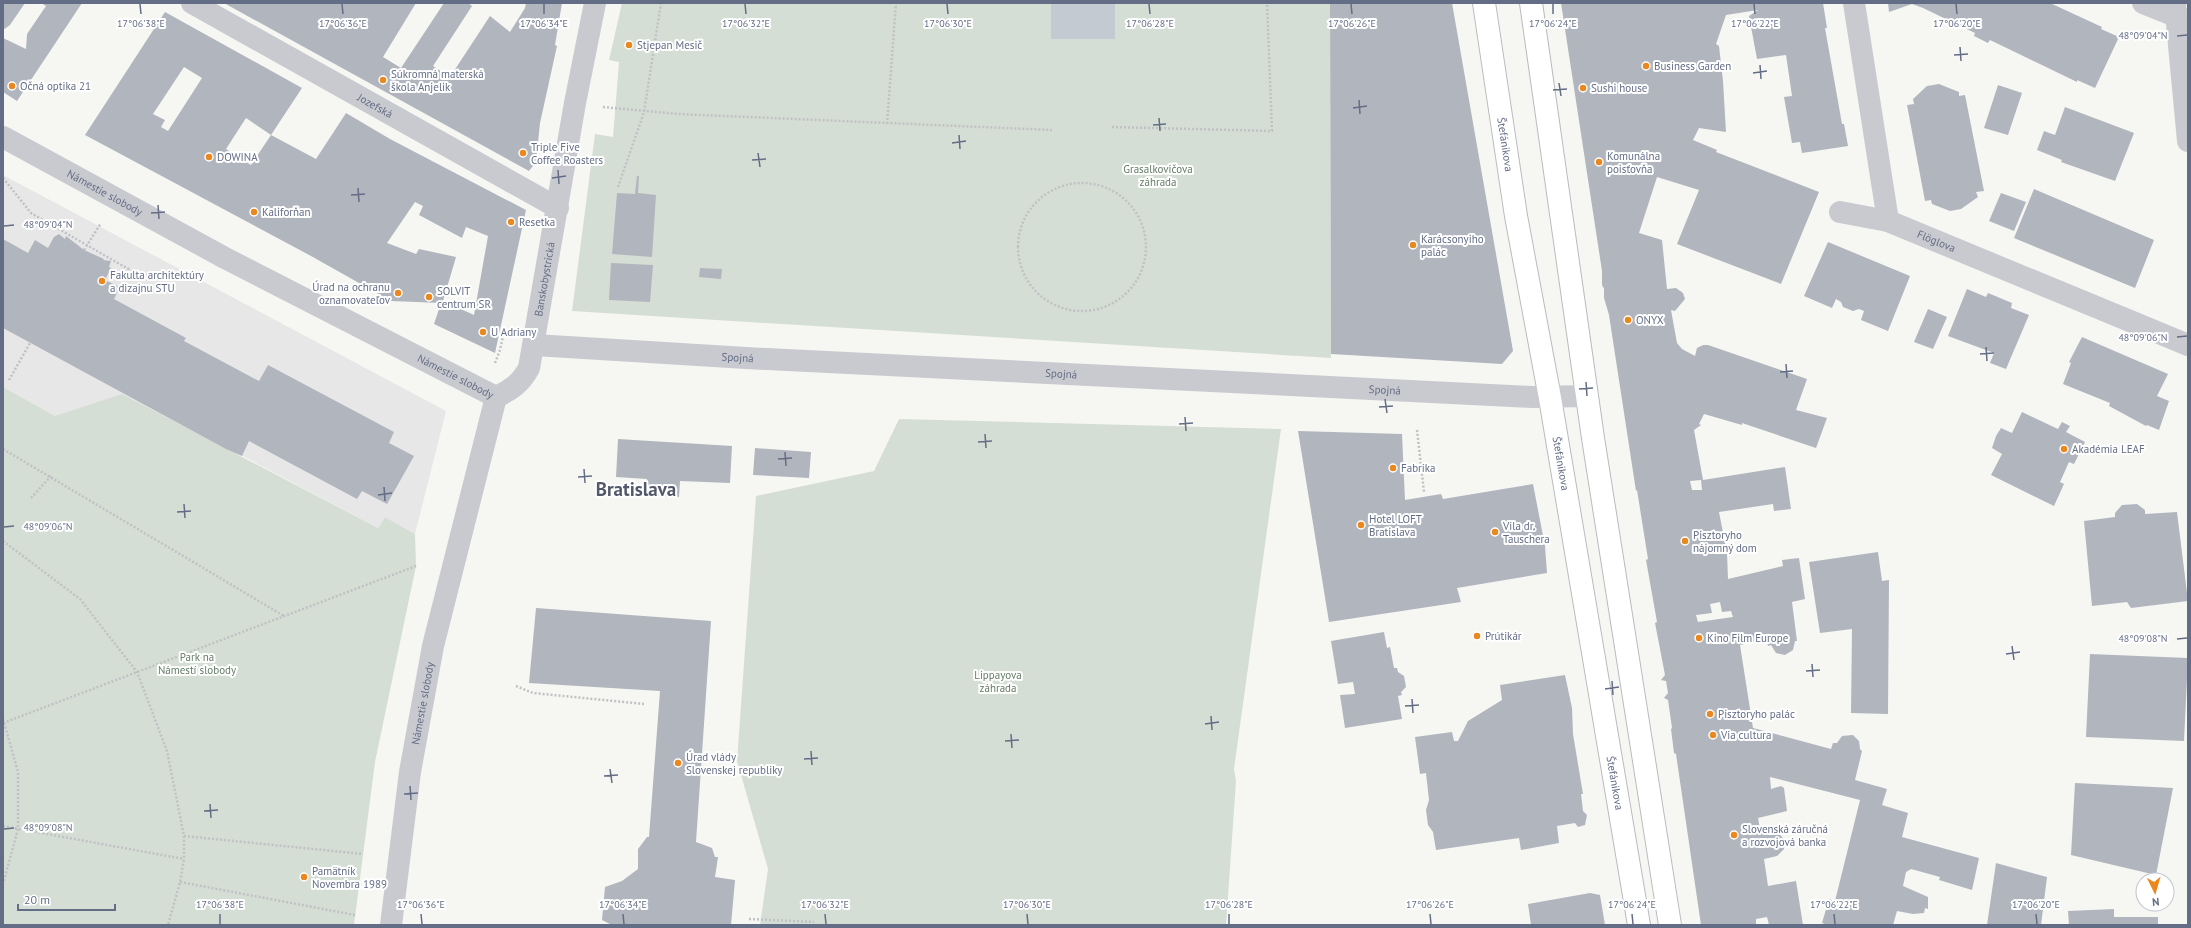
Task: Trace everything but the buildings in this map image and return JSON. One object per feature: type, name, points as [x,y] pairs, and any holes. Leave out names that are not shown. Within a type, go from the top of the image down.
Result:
[{"type":"main road","name":"Štefánikova","points":[[1484,3],[1516,216],[1550,398],[1639,925]]},
{"type":"main road","points":[[1531,3],[1587,396],[1670,925]]},
{"type":"street","name":"Jozefská","points":[[192,3],[558,208]]},
{"type":"street","name":"Banskobystrická","points":[[496,397],[509,392],[524,378],[529,368],[535,345],[575,103],[595,3]]},
{"type":"street","points":[[1854,3],[1888,221]]},
{"type":"street","points":[[2143,3],[2180,14],[2188,141]]},
{"type":"street","name":"Námestie slobody","points":[[3,137],[225,258],[496,397],[433,646],[410,772],[391,925]]},
{"type":"street","name":"Flöglova","points":[[1840,212],[1888,221],[2188,345]]},
{"type":"street","name":"Spojná","points":[[535,345],[746,358],[1550,398],[1587,396]]},
{"type":"path","points":[[618,187],[644,112],[661,3]]},
{"type":"path","points":[[887,124],[896,3]]},
{"type":"path","points":[[1112,128],[1272,131],[1267,3]]},
{"type":"path","points":[[615,109],[644,112],[887,124],[1052,130]]},
{"type":"path","points":[[3,178],[31,214],[88,244],[137,274],[202,277]]},
{"type":"path","points":[[1074,184],[1096,185],[1113,192],[1131,206],[1142,223],[1146,242],[1145,261],[1138,280],[1125,295],[1109,306],[1090,311],[1070,310],[1052,304],[1036,292],[1024,276],[1019,250],[1019,237],[1025,219],[1036,203],[1052,191],[1074,184]]},
{"type":"path","points":[[84,250],[101,223]]},
{"type":"path","points":[[9,380],[30,343]]},
{"type":"path","points":[[1417,430],[1424,492]]},
{"type":"path","points":[[3,449],[51,476],[285,616]]},
{"type":"path","points":[[31,498],[51,476]]},
{"type":"path","points":[[3,541],[80,599],[137,672],[167,751],[184,836],[184,859],[180,882],[168,925]]},
{"type":"path","points":[[3,884],[18,829],[18,772],[4,721],[416,566]]},
{"type":"path","points":[[516,686],[533,693],[644,704]]},
{"type":"path","points":[[3,826],[184,859]]},
{"type":"path","points":[[184,836],[364,854]]},
{"type":"path","points":[[180,882],[355,915]]},
{"type":"path","points":[[749,919],[814,922]]},
{"type":"shaded area","points":[[1051,3],[1115,3],[1115,39],[1051,39]]},
{"type":"shaded area","name":"Fakulta architektúry a dizajnu STU","points":[[3,175],[446,411],[415,534],[385,517],[378,528],[241,455],[55,416],[3,387]]},
{"type":"green space","name":"Grasalkovičova záhrada","points":[[622,3],[1330,3],[1331,358],[572,311],[595,134],[613,137],[619,62],[609,60]]},
{"type":"green space","name":"Park na Námestí slobody","points":[[3,387],[55,416],[122,394],[378,528],[385,517],[415,534],[416,566],[375,762],[354,925],[3,925]]},
{"type":"green space","name":"Lippayova záhrada","points":[[899,419],[1281,429],[1234,769],[1236,781],[1226,925],[760,925],[768,869],[737,761],[756,496],[874,471]]},
{"type":"place","name":"Stjepan Mesič","points":[[629,45]]},
{"type":"place","name":"Business Garden","points":[[1646,66]]},
{"type":"place","name":"Súkromná materská škola Anjelik","points":[[383,80]]},
{"type":"place","name":"Očná optika 21","points":[[12,86]]},
{"type":"place","name":"Sushi house","points":[[1583,88]]},
{"type":"place","name":"Triple Five Coffee Roasters","points":[[523,153]]},
{"type":"place","name":"DOWINA","points":[[209,157]]},
{"type":"place","name":"Komunálna poisťovňa","points":[[1599,162]]},
{"type":"place","name":"Kaliforňan","points":[[254,212]]},
{"type":"place","name":"Resetka","points":[[511,222]]},
{"type":"place","name":"Karácsonyiho palác","points":[[1413,245]]},
{"type":"place","name":"Fakulta architektúry a dizajnu STU","points":[[102,281]]},
{"type":"place","name":"Úrad na ochranu oznamovateľov","points":[[398,293]]},
{"type":"place","name":"SOLVIT centrum SR","points":[[429,297]]},
{"type":"place","name":"ONYX","points":[[1628,320]]},
{"type":"place","name":"U Adriany","points":[[483,332]]},
{"type":"place","name":"Akadémia LEAF","points":[[2064,449]]},
{"type":"place","name":"Fabrika","points":[[1393,468]]},
{"type":"place","name":"Hotel LOFT Bratislava","points":[[1361,525]]},
{"type":"place","name":"Vila dr. Tauschera","points":[[1495,532]]},
{"type":"place","name":"Pisztoryho nájomný dom","points":[[1685,541]]},
{"type":"place","name":"Prútikár","points":[[1477,636]]},
{"type":"place","name":"Kino Film Europe","points":[[1699,638]]},
{"type":"place","name":"Pisztoryho palác","points":[[1710,714]]},
{"type":"place","name":"Via cultura","points":[[1713,735]]},
{"type":"place","name":"Úrad vlády Slovenskej republiky","points":[[678,763]]},
{"type":"place","name":"Slovenská záručná a rozvojová banka","points":[[1734,835]]},
{"type":"place","name":"Pamätník Novembra 1989","points":[[304,877]]},
{"type":"district","name":"Bratislava","points":[[636,489]]}]
